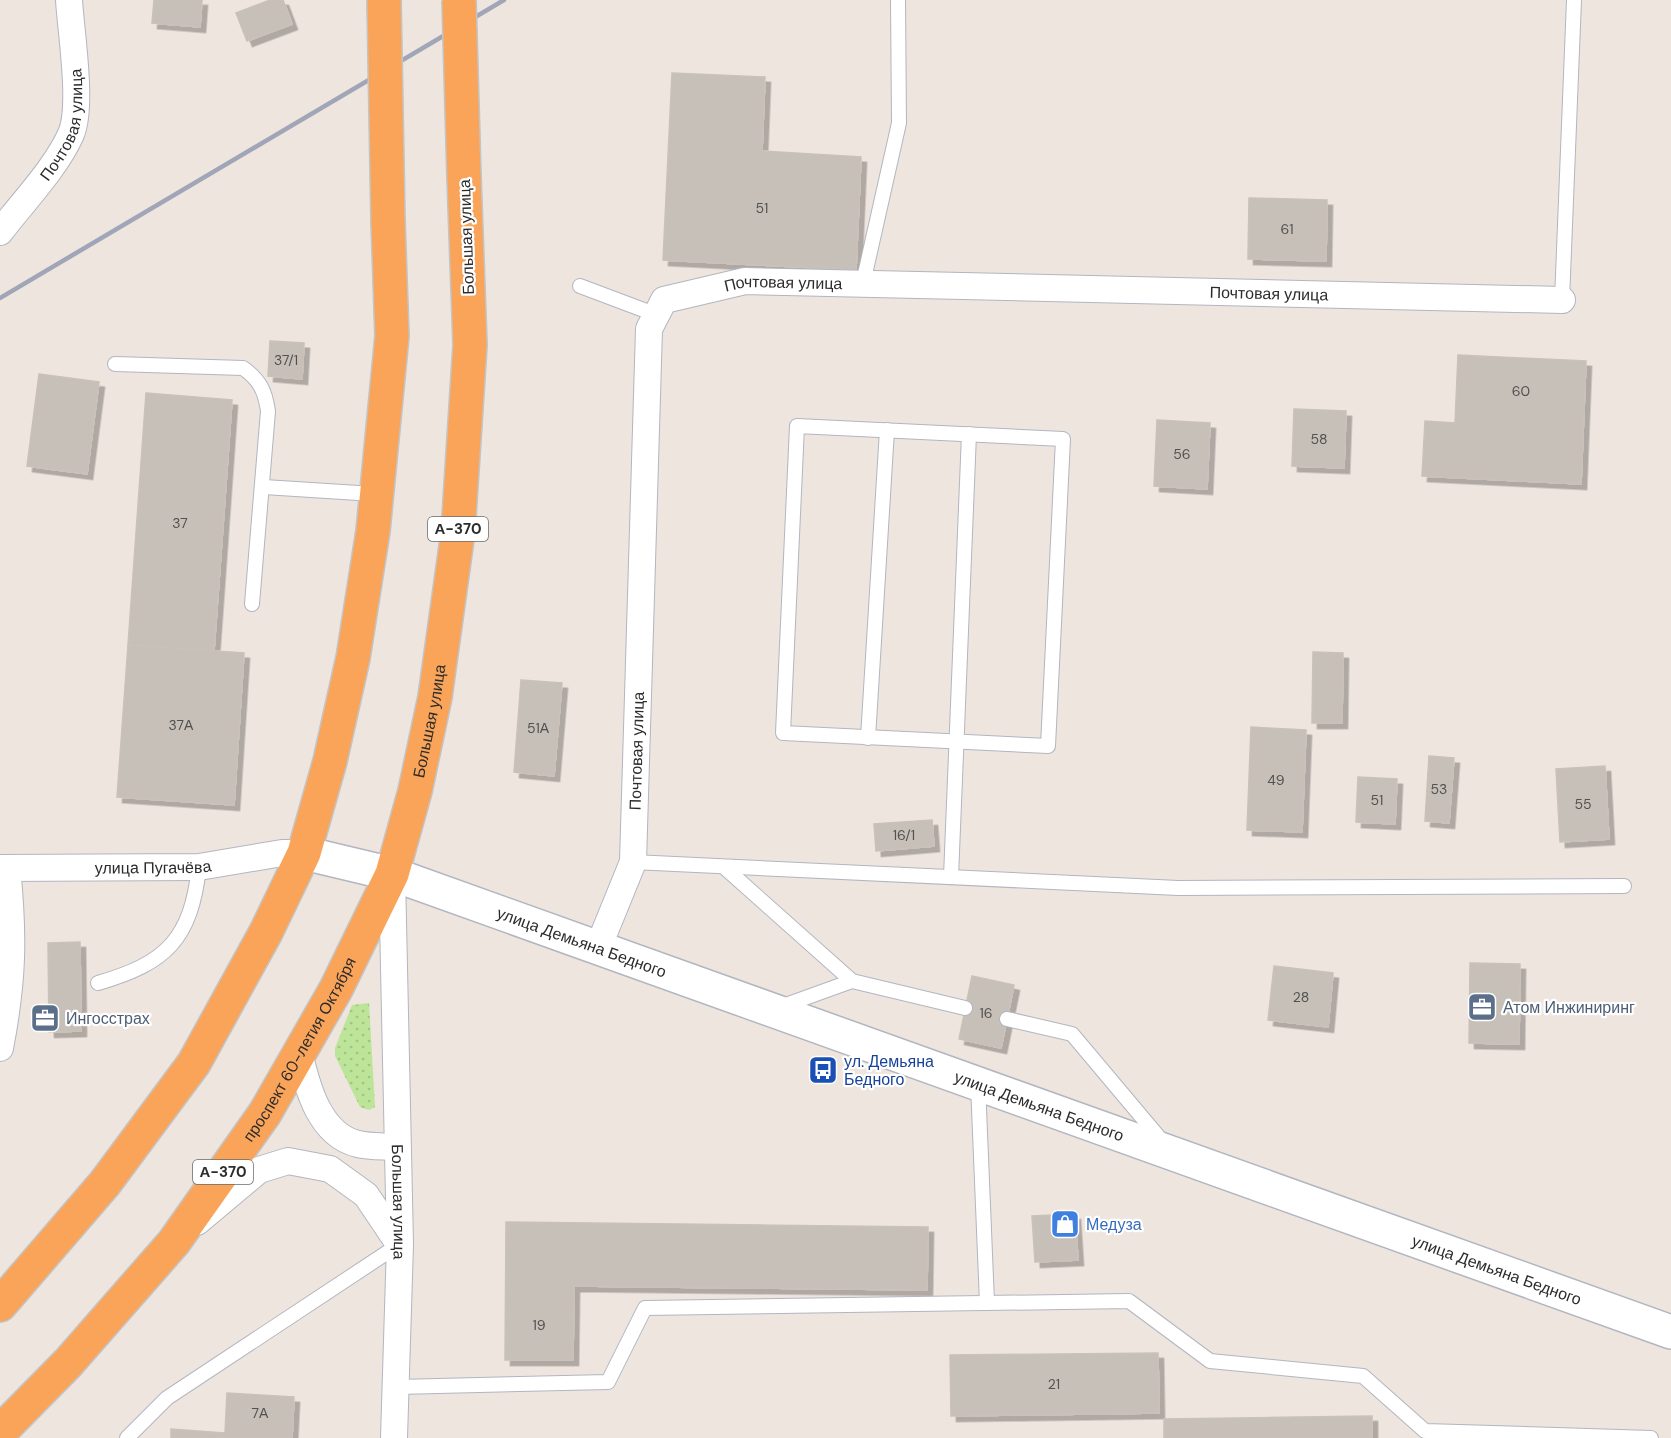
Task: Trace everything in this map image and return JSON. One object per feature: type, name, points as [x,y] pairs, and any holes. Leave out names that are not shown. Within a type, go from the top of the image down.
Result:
[{"type":"highway","points":[[0,1305],[105,1183],[194,1062],[266,932],[304,853],[330,761],[353,658],[373,531],[374,494],[392,336],[384,0]]},
{"type":"highway","name":"Большая улица","points":[[392,874],[415,791],[435,697],[458,532],[470,345],[459,0]]},
{"type":"highway","name":"проспект 60-летия Октября","points":[[0,1432],[68,1363],[174,1242],[265,1113],[336,989],[392,874]]},
{"type":"main road","name":"улица Демьяна Бедного","points":[[304,853],[392,874],[1671,1332]]},
{"type":"street","name":"Почтовая улица","points":[[0,232],[54,162],[72,133],[76,105],[69,0]]},
{"type":"street","name":"Почтовая улица","points":[[598,948],[633,862],[650,328],[664,300],[745,281],[1562,300]]},
{"type":"street","name":"улица Пугачёва","points":[[4,868],[198,867],[282,853],[304,853]]},
{"type":"street","points":[[0,1048],[10,994],[13,931],[4,868]]},
{"type":"street","name":"Большая улица","points":[[392,874],[396,1147],[400,1244],[394,1438]]},
{"type":"street","points":[[299,1053],[306,1085],[325,1123],[340,1136],[357,1144],[396,1147]]},
{"type":"street","points":[[174,1242],[259,1170],[288,1161],[330,1169],[366,1195],[400,1244]]},
{"type":"lane","points":[[862,284],[899,123],[898,0]]},
{"type":"lane","points":[[1562,300],[1574,0]]},
{"type":"lane","points":[[580,285],[657,315]]},
{"type":"lane","points":[[115,364],[243,368],[255,376],[264,390],[268,411],[264,487],[252,604]]},
{"type":"lane","points":[[797,426],[887,430],[1063,439],[1048,747],[783,733],[797,426]]},
{"type":"lane","points":[[868,738],[887,430]]},
{"type":"lane","points":[[951,877],[969,434]]},
{"type":"lane","points":[[264,487],[374,494]]},
{"type":"lane","points":[[633,862],[1178,888],[1624,886]]},
{"type":"lane","points":[[98,983],[135,971],[166,951],[183,932],[195,901],[198,867]]},
{"type":"lane","points":[[724,867],[852,981],[965,1008]]},
{"type":"lane","points":[[773,1010],[852,981]]},
{"type":"lane","points":[[1007,1018],[1072,1034],[1173,1154]]},
{"type":"lane","points":[[978,1084],[987,1304]]},
{"type":"lane","points":[[127,1438],[167,1398],[400,1244]]},
{"type":"lane","points":[[397,1386],[608,1382],[645,1308],[1129,1301],[1210,1361],[1363,1376],[1425,1431],[1651,1438]]},
{"type":"green space","points":[[369,1003],[375,1107],[369,1110],[360,1107],[335,1056],[335,1048],[352,1005]]},
{"type":"building","points":[[154,0],[202,0],[200,27],[152,23]]},
{"type":"building","points":[[270,0],[283,0],[292,24],[247,41],[236,13]]},
{"type":"building","points":[[672,73],[765,77],[762,151],[861,157],[856,270],[663,260]]},
{"type":"building","points":[[1249,198],[1327,200],[1326,261],[1248,259]]},
{"type":"building","points":[[270,341],[304,343],[302,379],[268,376]]},
{"type":"building","points":[[1458,355],[1586,361],[1581,484],[1422,476],[1425,421],[1455,423]]},
{"type":"building","points":[[39,374],[99,382],[87,474],[27,466]]},
{"type":"building","points":[[146,393],[232,400],[214,651],[128,645]]},
{"type":"building","points":[[1294,409],[1346,411],[1344,468],[1292,466]]},
{"type":"building","points":[[1157,420],[1210,423],[1207,489],[1154,486]]},
{"type":"building","points":[[128,645],[244,653],[234,805],[117,797]]},
{"type":"building","points":[[1313,652],[1343,653],[1342,723],[1312,723]]},
{"type":"building","points":[[521,680],[562,683],[554,776],[514,772]]},
{"type":"building","points":[[1251,727],[1306,730],[1302,832],[1247,830]]},
{"type":"building","points":[[1429,756],[1454,758],[1449,823],[1425,821]]},
{"type":"building","points":[[1605,766],[1609,839],[1560,842],[1556,769]]},
{"type":"building","points":[[1358,777],[1397,779],[1395,824],[1356,822]]},
{"type":"building","points":[[932,820],[934,846],[876,851],[874,824]]},
{"type":"building","points":[[80,942],[81,1031],[49,1032],[48,943]]},
{"type":"building","points":[[1470,963],[1520,964],[1519,1044],[1469,1043]]},
{"type":"building","points":[[1274,966],[1333,973],[1328,1027],[1268,1020]]},
{"type":"building","points":[[972,976],[1014,985],[1001,1048],[959,1039]]},
{"type":"building","points":[[1075,1214],[1078,1260],[1035,1262],[1032,1216]]},
{"type":"building","points":[[506,1222],[928,1227],[927,1290],[574,1286],[573,1360],[505,1360]]},
{"type":"building","points":[[1158,1353],[1159,1413],[951,1416],[950,1355]]},
{"type":"building","points":[[227,1393],[294,1397],[292,1438],[171,1438],[171,1429],[225,1433]]},
{"type":"building","points":[[1372,1416],[1372,1438],[1164,1438],[1164,1419]]},
{"type":"railway","points":[[0,298],[504,0]]},
{"type":"place","name":"Атом Инжиниринг","points":[[1482,1007]]},
{"type":"place","name":"Ингосстрах","points":[[45,1018]]},
{"type":"place","name":"ул. Демьяна Бедного","points":[[823,1070]]},
{"type":"place","name":"Медуза","points":[[1065,1224]]}]
